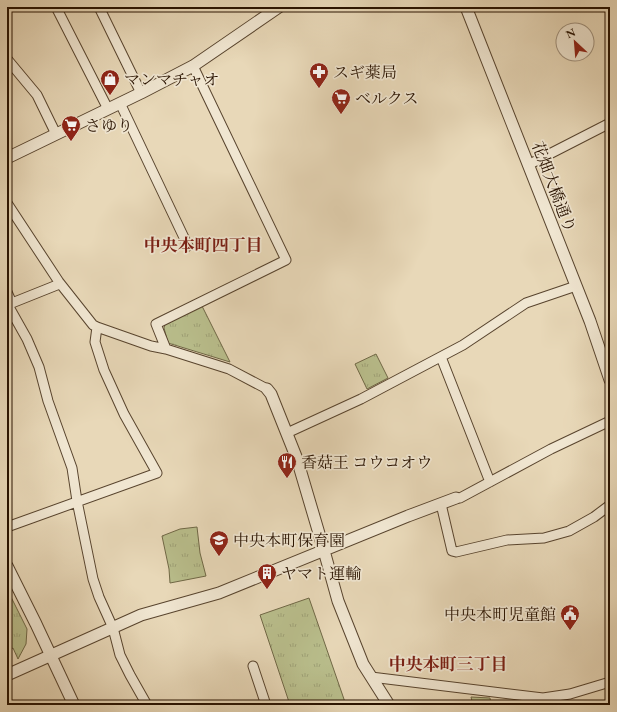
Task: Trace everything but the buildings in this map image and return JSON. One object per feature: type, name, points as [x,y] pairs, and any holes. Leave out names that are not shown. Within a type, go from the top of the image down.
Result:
[{"type":"street","points":[[56,7],[108,109]]},
{"type":"street","points":[[99,7],[141,93]]},
{"type":"street","points":[[7,158],[193,66],[278,7]]},
{"type":"street","name":"花畑大橋通り","points":[[466,7],[590,321],[610,380]]},
{"type":"street","points":[[7,59],[37,95],[56,134]]},
{"type":"street","points":[[166,349],[156,324],[286,260],[193,66]]},
{"type":"street","points":[[120,103],[188,246]]},
{"type":"street","points":[[528,165],[610,123]]},
{"type":"street","points":[[7,203],[59,282],[93,325],[151,346],[166,349],[229,369],[267,389],[271,394],[297,459],[338,601],[363,664],[389,705]]},
{"type":"street","points":[[9,306],[57,286],[59,282]]},
{"type":"street","points":[[287,433],[361,399],[441,357],[463,345],[526,303],[576,286]]},
{"type":"street","points":[[7,292],[9,306],[27,339],[39,367],[48,401],[72,468],[77,501],[93,579],[99,597],[113,628],[120,655],[147,705]]},
{"type":"street","points":[[7,527],[157,473],[124,414],[104,370],[94,342],[96,327]]},
{"type":"street","points":[[441,357],[490,482]]},
{"type":"street","points":[[7,675],[141,615],[219,593],[456,498],[460,498],[551,448],[610,421]]},
{"type":"street","points":[[441,504],[452,551],[456,552],[507,540],[544,538],[568,531],[610,505]]},
{"type":"street","points":[[7,566],[74,705]]},
{"type":"street","points":[[253,666],[266,705]]},
{"type":"street","points":[[371,677],[543,698],[570,694],[610,682]]},
{"type":"green space","points":[[202,306],[230,362],[168,343],[164,328],[165,324]]},
{"type":"green space","points":[[376,354],[388,378],[367,389],[355,364]]},
{"type":"green space","points":[[197,527],[200,553],[206,576],[170,583],[169,569],[162,536],[180,529]]},
{"type":"green space","points":[[7,589],[27,629],[26,644],[18,659],[13,648],[7,651]]},
{"type":"green space","points":[[309,598],[346,705],[290,705],[260,615]]},
{"type":"green space","points":[[471,697],[490,698],[491,705],[473,705]]},
{"type":"place","name":"スギ薬局","points":[[319,89]]},
{"type":"place","name":"マンマチャオ","points":[[110,96]]},
{"type":"place","name":"ベルクス","points":[[341,115]]},
{"type":"place","name":"さゆり","points":[[71,142]]},
{"type":"place","name":"香菇王 コウコオウ","points":[[287,479]]},
{"type":"place","name":"中央本町保育園","points":[[219,557]]},
{"type":"place","name":"ヤマト運輸","points":[[267,590]]},
{"type":"place","name":"中央本町児童館","points":[[570,631]]},
{"type":"district","name":"中央本町四丁目","points":[[203,245]]},
{"type":"district","name":"中央本町三丁目","points":[[448,664]]}]
